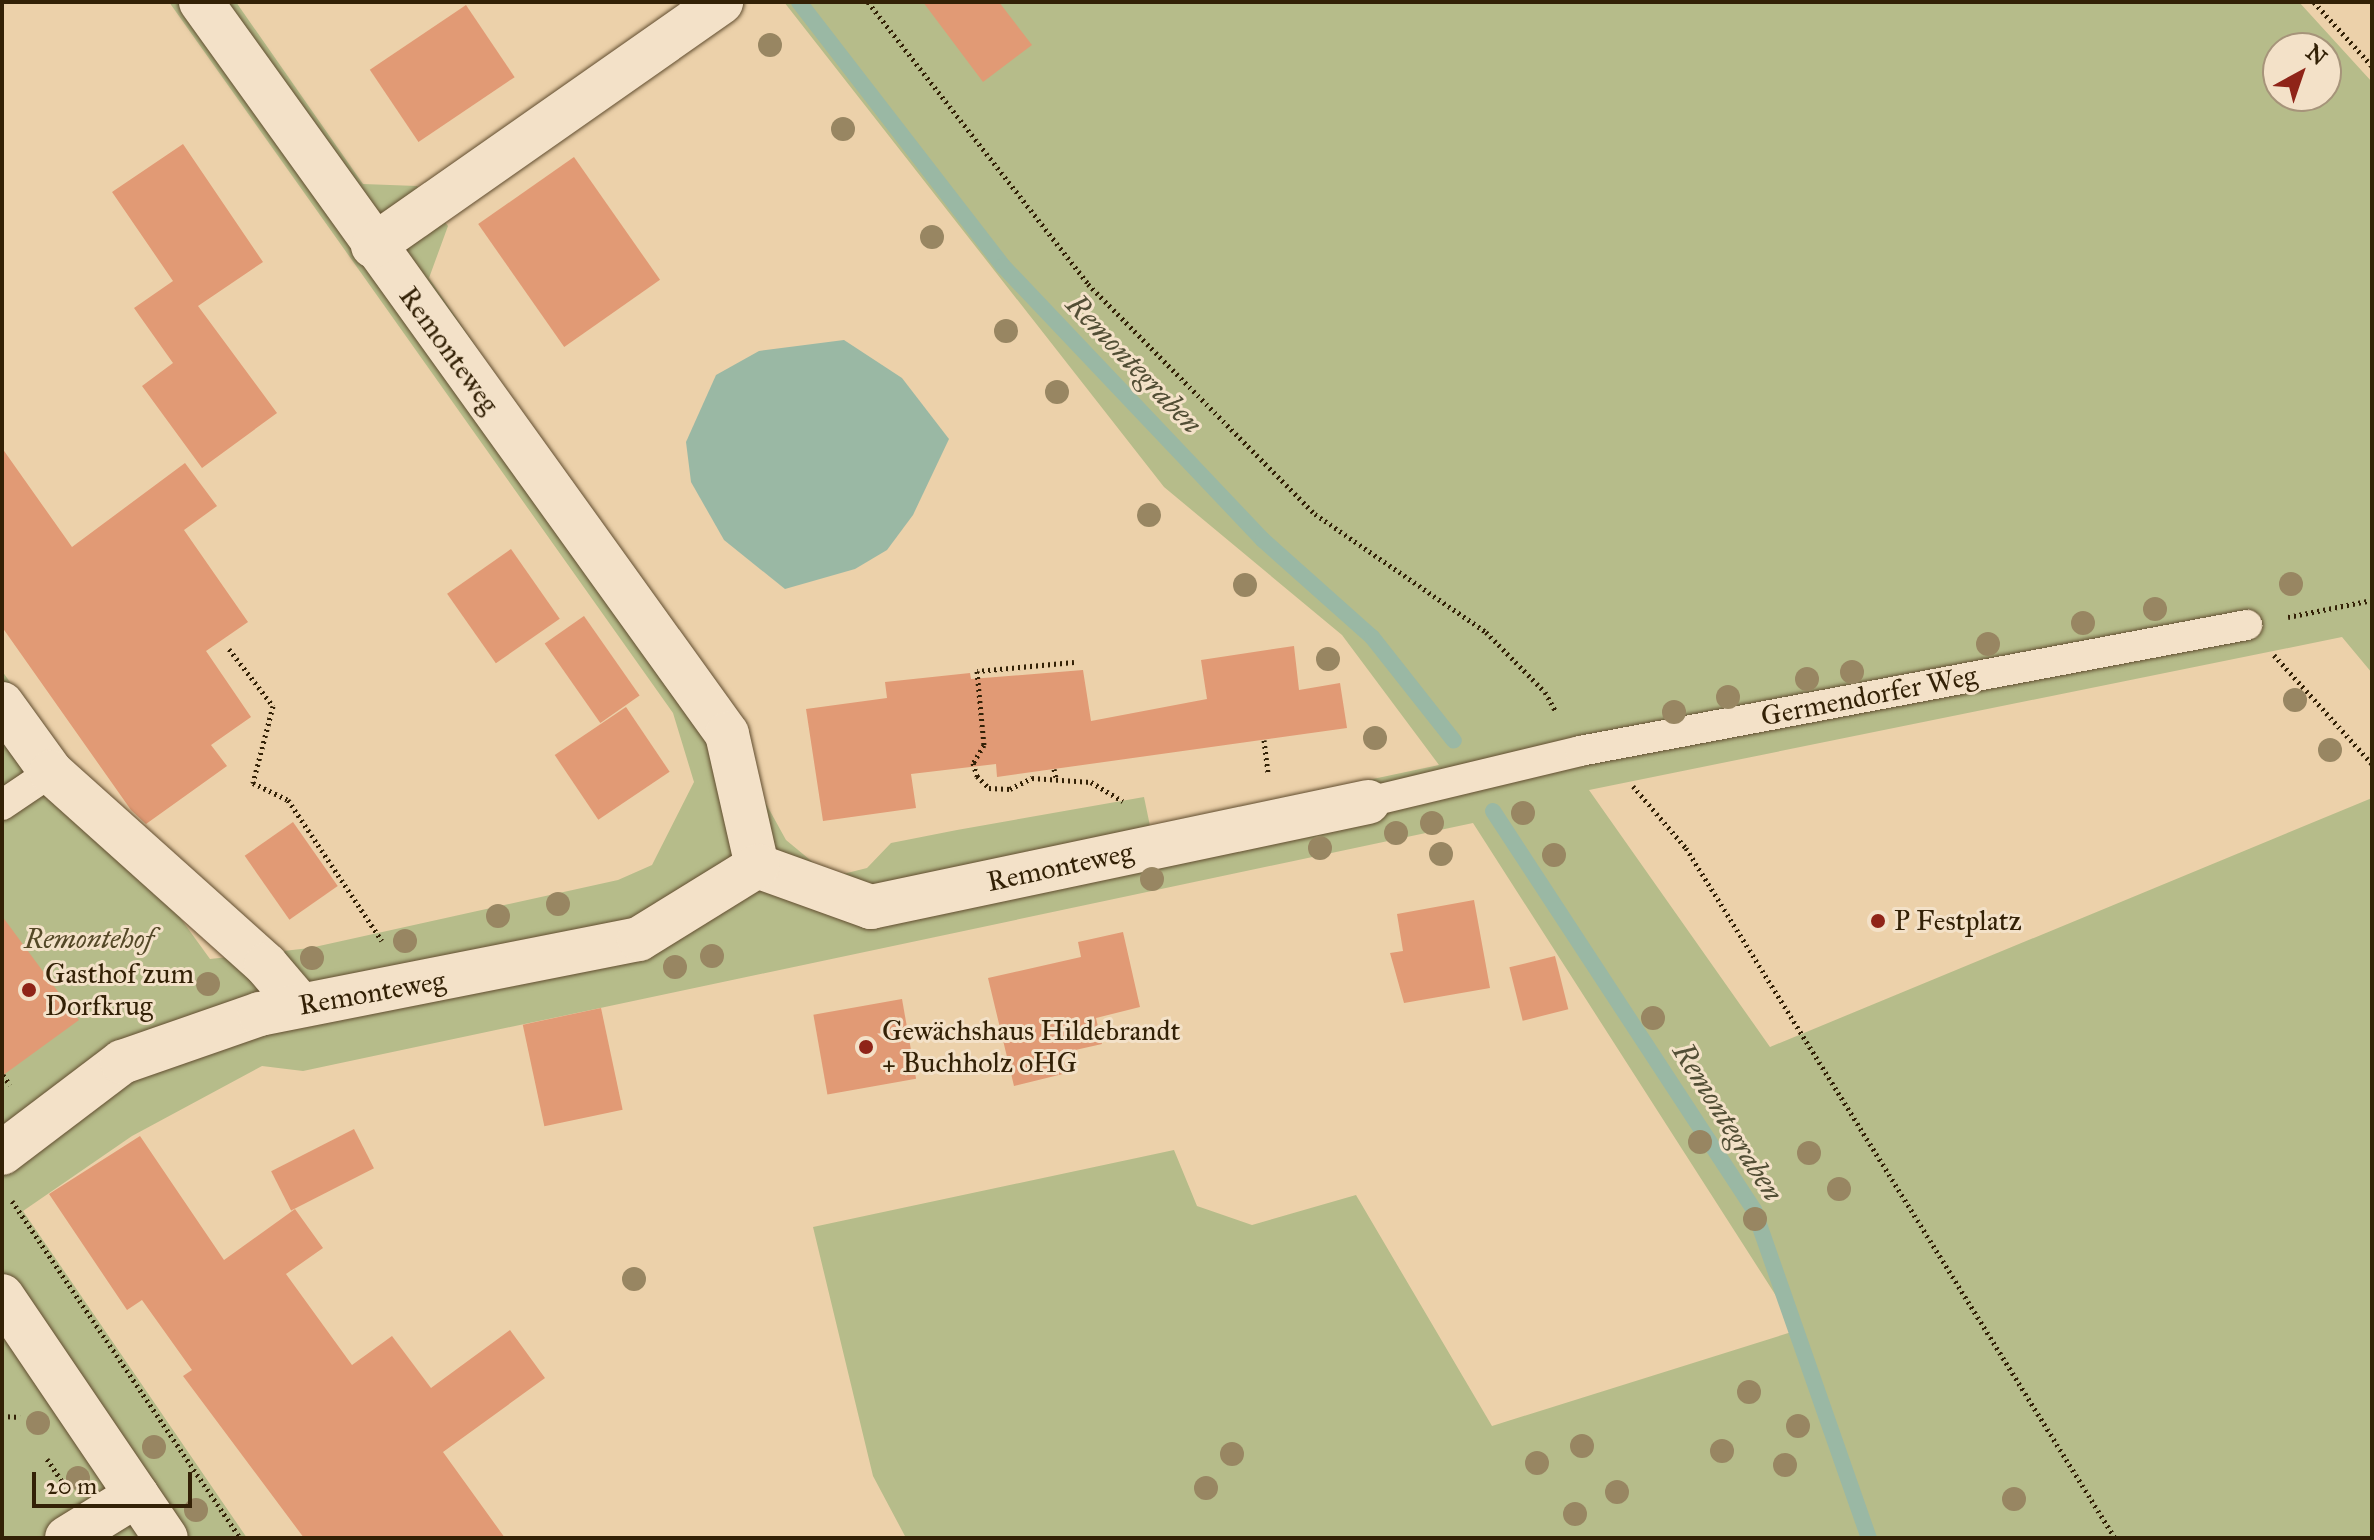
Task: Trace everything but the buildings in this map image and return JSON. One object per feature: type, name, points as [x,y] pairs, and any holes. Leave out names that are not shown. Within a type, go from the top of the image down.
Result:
[{"type":"street","name":"Remonteweg","points":[[201,2],[373,246],[727,734],[757,866]]},
{"type":"street","points":[[373,246],[721,2]]},
{"type":"street","points":[[2,704],[51,772],[266,965],[300,1005]]},
{"type":"street","name":"Remonteweg","points":[[757,866],[871,907],[1368,802]]},
{"type":"street","name":"Remonteweg","points":[[2,1153],[122,1062],[300,1005],[639,939],[757,866]]},
{"type":"street","points":[[2,1296],[166,1538]]},
{"type":"street","points":[[78,1531],[137,1495]]},
{"type":"lane","name":"Germendorfer Weg","points":[[1368,802],[1580,751],[2247,625]]},
{"type":"lane","points":[[2,805],[51,772]]},
{"type":"path","points":[[868,2],[1088,284],[1315,514],[1486,632],[1545,692],[1580,751],[1641,792],[1686,848],[2115,1538]]},
{"type":"path","points":[[2314,2],[2372,66]]},
{"type":"path","points":[[2247,625],[2372,600]]},
{"type":"path","points":[[2247,625],[2372,764]]},
{"type":"path","points":[[229,649],[273,706],[253,783],[288,800],[346,880],[380,933],[396,988]]},
{"type":"path","points":[[1074,662],[977,671],[984,745],[973,763],[977,776],[989,788],[1056,778],[1091,782],[1123,801]]},
{"type":"path","points":[[1054,769],[1056,778]]},
{"type":"path","points":[[2,1187],[240,1538]]},
{"type":"path","points":[[2,1416],[17,1413],[25,1425]]},
{"type":"path","points":[[41,1450],[78,1531]]},
{"type":"green space","name":"Remontehof","points":[[169,2],[236,2],[363,184],[417,186],[448,226],[429,278],[673,635],[786,840],[815,864],[843,874],[867,868],[891,843],[957,830],[1144,797],[1150,826],[1439,765],[1342,635],[1164,487],[784,2],[2299,2],[2326,32],[2262,32],[2262,112],[2342,112],[2342,49],[2372,82],[2372,673],[2342,637],[1589,790],[1770,1047],[2372,798],[2372,1538],[906,1538],[873,1476],[813,1227],[1174,1150],[1197,1206],[1252,1225],[1356,1195],[1492,1426],[1798,1330],[1473,823],[303,1071],[262,1066],[132,1136],[23,1211],[247,1538],[2,1538],[2,671],[210,959],[310,948],[618,880],[652,865],[694,782],[673,713]]},
{"type":"shaded area","points":[[844,340],[902,378],[949,439],[913,515],[887,550],[855,569],[785,589],[724,540],[691,482],[686,442],[716,375],[759,351]]},
{"type":"waterway","name":"Remontegraben","points":[[799,2],[1003,266],[1263,540],[1372,637],[1454,741]]},
{"type":"waterway","name":"Remontegraben","points":[[1493,811],[1754,1210],[1869,1538]]},
{"type":"place","name":"P Festplatz","points":[[1878,921]]},
{"type":"place","name":"Gasthof zum Dorfkrug","points":[[29,990]]},
{"type":"place","name":"Gewächshaus Hildebrandt + Buchholz oHG","points":[[866,1047]]}]
